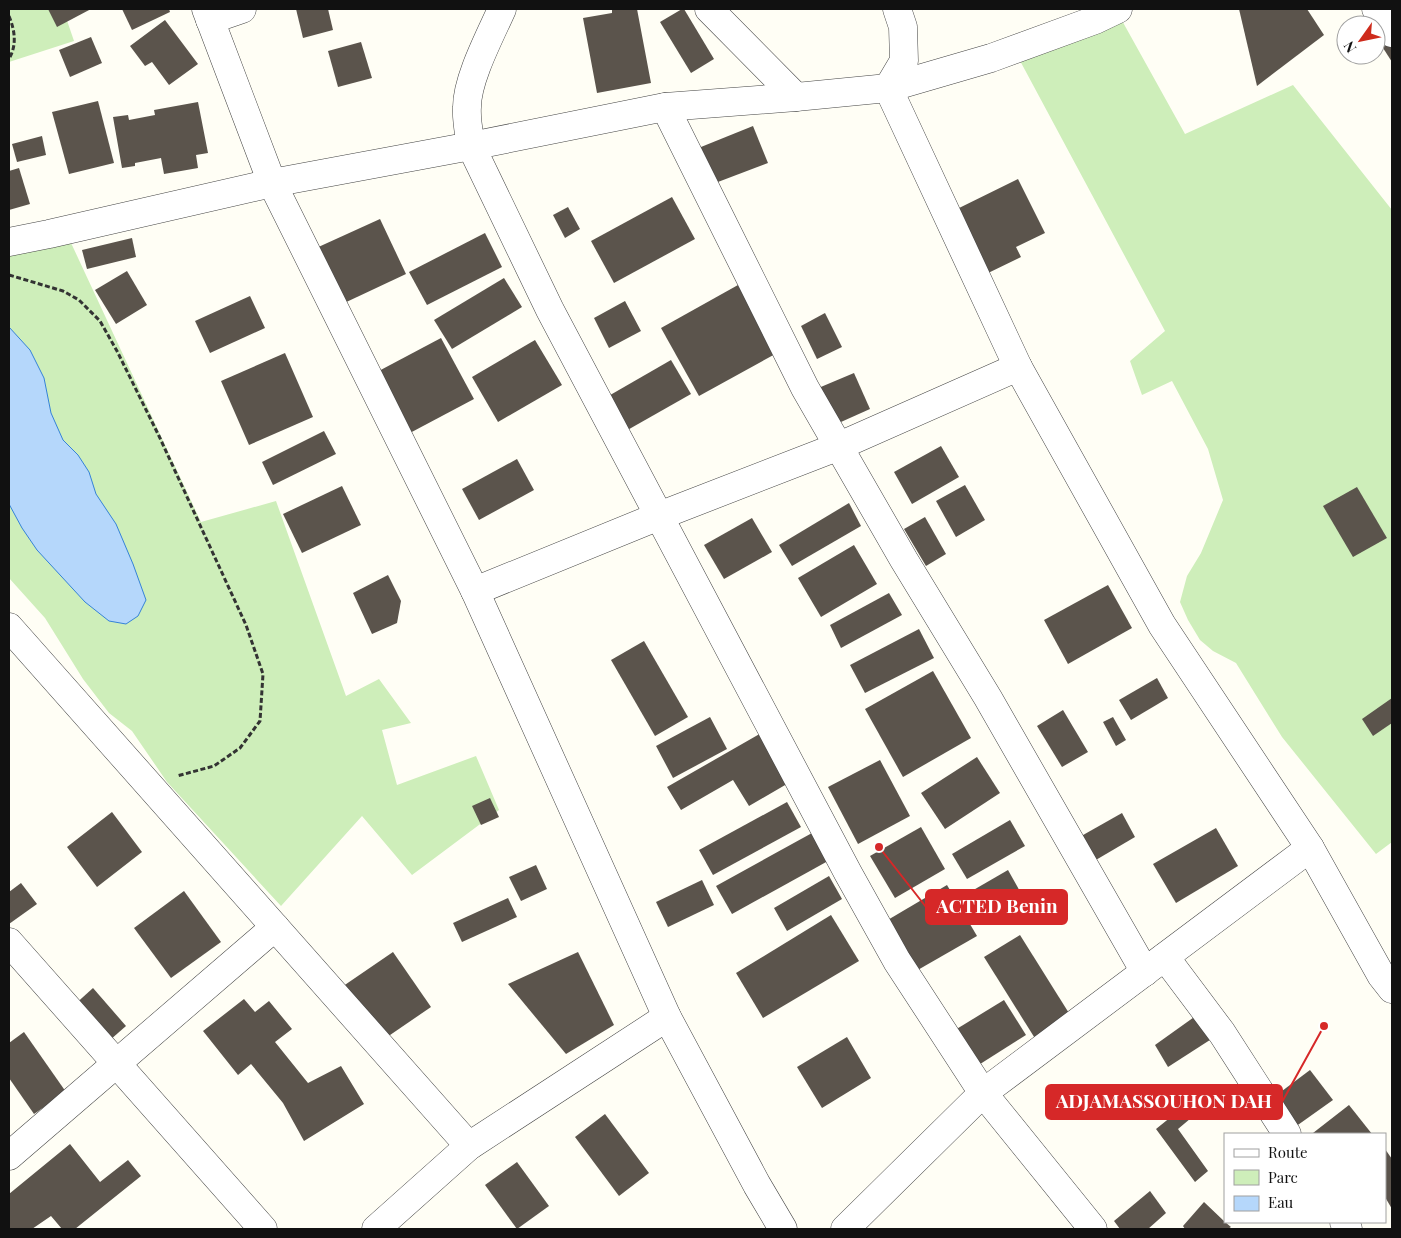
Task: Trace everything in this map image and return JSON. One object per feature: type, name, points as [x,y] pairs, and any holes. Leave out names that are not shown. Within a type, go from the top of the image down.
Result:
[{"type":"street","points":[[242,9],[208,15],[272,183],[475,591],[667,1017],[757,1185],[783,1229]]},
{"type":"street","points":[[502,9],[471,85],[467,106],[471,146],[550,310],[897,961],[983,1093],[1093,1229]]},
{"type":"street","points":[[709,9],[796,97]]},
{"type":"street","points":[[888,88],[904,61],[903,27],[897,9]]},
{"type":"street","points":[[9,242],[272,183],[665,107],[888,88],[991,58],[1095,20],[1118,9]]},
{"type":"street","points":[[1376,9],[1392,33]]},
{"type":"street","points":[[888,88],[1018,367],[1162,624],[1310,848],[1381,975],[1392,989]]},
{"type":"street","points":[[665,107],[788,357],[837,447],[988,698],[1155,964],[1222,1033],[1286,1133]]},
{"type":"street","points":[[475,591],[659,516],[837,447],[1018,367]]},
{"type":"street","points":[[9,627],[469,1146]]},
{"type":"street","points":[[845,1229],[983,1093],[1310,848]]},
{"type":"street","points":[[9,1156],[275,927]]},
{"type":"street","points":[[9,942],[263,1229]]},
{"type":"street","points":[[376,1229],[469,1146],[667,1017]]},
{"type":"path","points":[[9,16],[14,32],[15,44],[9,59]]},
{"type":"path","points":[[9,276],[63,291],[79,300],[100,321],[159,436],[238,607],[263,674],[260,721],[240,748],[214,766],[170,777]]},
{"type":"green space","points":[[9,9],[63,9],[74,41],[9,62]]},
{"type":"green space","points":[[1120,17],[1185,134],[1293,85],[1392,210],[1392,842],[1376,854],[1282,737],[1236,663],[1213,651],[1200,640],[1180,602],[1187,576],[1201,553],[1223,500],[1208,449],[1172,381],[1142,395],[1130,361],[1165,331],[1018,57]]},
{"type":"green space","points":[[65,230],[201,522],[276,501],[346,696],[379,679],[411,723],[382,730],[397,785],[476,756],[499,810],[412,875],[362,816],[281,906],[167,782],[132,731],[109,713],[83,679],[45,618],[9,578],[9,244]]},
{"type":"water","points":[[9,327],[30,350],[44,378],[51,413],[63,440],[78,455],[89,472],[96,494],[116,524],[133,564],[146,600],[138,616],[126,624],[109,621],[85,602],[37,550],[9,504]]},
{"type":"building","points":[[48,9],[91,9],[57,27]]},
{"type":"building","points":[[122,9],[169,9],[170,12],[132,30]]},
{"type":"building","points":[[296,9],[328,9],[333,30],[303,38]]},
{"type":"building","points":[[612,9],[637,9],[651,83],[597,93],[583,18],[612,13]]},
{"type":"building","points":[[684,9],[714,59],[691,73],[660,22]]},
{"type":"building","points":[[1239,9],[1307,9],[1324,35],[1257,86]]},
{"type":"building","points":[[1392,16],[1392,62],[1386,53],[1386,20]]},
{"type":"building","points":[[165,20],[198,64],[169,85],[152,62],[145,66],[130,46]]},
{"type":"building","points":[[91,37],[102,63],[70,77],[59,50]]},
{"type":"building","points":[[361,42],[372,78],[338,87],[328,51]]},
{"type":"building","points":[[98,101],[114,163],[69,174],[52,112]]},
{"type":"building","points":[[198,102],[208,153],[196,155],[198,168],[164,174],[161,158],[135,163],[135,166],[122,168],[113,117],[128,115],[129,120],[155,115],[154,110]]},
{"type":"building","points":[[753,126],[768,163],[710,185],[696,149]]},
{"type":"building","points":[[42,136],[46,155],[17,162],[12,144]]},
{"type":"building","points":[[19,168],[30,204],[9,210],[9,171]]},
{"type":"building","points":[[1018,179],[1045,233],[1016,247],[1021,257],[984,275],[953,211]]},
{"type":"building","points":[[672,197],[695,239],[614,283],[591,241]]},
{"type":"building","points":[[568,207],[580,229],[565,238],[553,215]]},
{"type":"building","points":[[380,219],[406,274],[340,305],[314,249]]},
{"type":"building","points":[[485,233],[502,267],[427,305],[409,272]]},
{"type":"building","points":[[132,238],[136,257],[87,269],[82,250]]},
{"type":"building","points":[[127,271],[147,305],[116,324],[95,290]]},
{"type":"building","points":[[504,278],[522,307],[452,349],[434,320]]},
{"type":"building","points":[[738,285],[777,353],[699,396],[661,328]]},
{"type":"building","points":[[250,296],[265,328],[210,353],[195,321]]},
{"type":"building","points":[[625,301],[641,331],[609,348],[594,318]]},
{"type":"building","points":[[825,313],[842,347],[817,359],[801,326]]},
{"type":"building","points":[[441,338],[474,399],[408,434],[375,373]]},
{"type":"building","points":[[535,340],[562,385],[498,422],[472,377]]},
{"type":"building","points":[[285,353],[313,417],[249,445],[221,381]]},
{"type":"building","points":[[671,360],[691,394],[624,432],[605,398]]},
{"type":"building","points":[[854,373],[870,409],[832,426],[816,389]]},
{"type":"building","points":[[324,431],[336,454],[273,485],[262,462]]},
{"type":"building","points":[[941,446],[959,477],[912,504],[894,472]]},
{"type":"building","points":[[517,459],[534,490],[479,520],[462,489]]},
{"type":"building","points":[[965,485],[985,520],[956,537],[936,501]]},
{"type":"building","points":[[342,486],[361,525],[302,553],[283,514]]},
{"type":"building","points":[[1357,487],[1387,538],[1353,557],[1323,506]]},
{"type":"building","points":[[849,503],[861,526],[792,566],[779,545]]},
{"type":"building","points":[[925,517],[946,554],[926,566],[904,529]]},
{"type":"building","points":[[752,518],[772,552],[724,579],[704,545]]},
{"type":"building","points":[[854,545],[877,584],[821,617],[798,578]]},
{"type":"building","points":[[388,575],[401,601],[397,623],[372,634],[353,593]]},
{"type":"building","points":[[1108,585],[1132,628],[1068,664],[1044,620]]},
{"type":"building","points":[[889,593],[902,615],[841,648],[830,625]]},
{"type":"building","points":[[919,629],[934,658],[865,693],[850,665]]},
{"type":"building","points":[[644,641],[688,717],[655,736],[611,660]]},
{"type":"building","points":[[933,671],[971,738],[903,777],[865,709]]},
{"type":"building","points":[[1157,678],[1168,698],[1131,720],[1119,700]]},
{"type":"building","points":[[1392,698],[1392,723],[1373,736],[1362,719]]},
{"type":"building","points":[[1063,710],[1088,752],[1062,767],[1037,726]]},
{"type":"building","points":[[710,717],[727,749],[673,778],[656,746]]},
{"type":"building","points":[[1113,717],[1126,740],[1116,746],[1103,722]]},
{"type":"building","points":[[763,732],[792,781],[749,806],[733,780],[681,810],[667,787]]},
{"type":"building","points":[[977,757],[1000,793],[945,829],[921,793]]},
{"type":"building","points":[[880,760],[910,816],[858,844],[828,787]]},
{"type":"building","points":[[490,798],[499,817],[481,825],[472,806]]},
{"type":"building","points":[[787,802],[801,827],[713,875],[699,850]]},
{"type":"building","points":[[112,812],[142,852],[97,887],[67,847]]},
{"type":"building","points":[[1122,813],[1135,837],[1089,864],[1076,839]]},
{"type":"building","points":[[1010,820],[1025,846],[967,879],[952,854]]},
{"type":"building","points":[[921,827],[945,869],[895,898],[870,856]]},
{"type":"building","points":[[1216,828],[1238,866],[1176,903],[1153,864]]},
{"type":"building","points":[[812,833],[828,861],[732,914],[716,886]]},
{"type":"building","points":[[536,865],[547,889],[521,901],[509,877]]},
{"type":"building","points":[[1008,870],[1022,895],[984,916],[970,892]]},
{"type":"building","points":[[829,876],[842,899],[787,931],[774,908]]},
{"type":"building","points":[[702,880],[714,905],[668,927],[656,902]]},
{"type":"building","points":[[21,883],[37,904],[9,924],[9,892]]},
{"type":"building","points":[[947,885],[977,936],[916,971],[886,921]]},
{"type":"building","points":[[184,891],[221,942],[171,978],[134,928]]},
{"type":"building","points":[[508,898],[517,917],[462,942],[453,923]]},
{"type":"building","points":[[831,915],[859,961],[763,1018],[736,973]]},
{"type":"building","points":[[1020,935],[1072,1018],[1036,1040],[984,957]]},
{"type":"building","points":[[393,952],[431,1007],[374,1046],[336,991]]},
{"type":"building","points":[[578,952],[614,1025],[566,1054],[508,984]]},
{"type":"building","points":[[93,988],[126,1026],[94,1054],[61,1017]]},
{"type":"building","points":[[244,999],[255,1012],[269,1001],[292,1029],[275,1042],[308,1083],[341,1066],[364,1104],[304,1141],[283,1103],[251,1064],[238,1075],[203,1031]]},
{"type":"building","points":[[1004,1000],[1026,1035],[977,1066],[955,1030]]},
{"type":"building","points":[[1197,1015],[1213,1038],[1168,1067],[1155,1045]]},
{"type":"building","points":[[24,1032],[66,1092],[34,1114],[9,1078],[9,1043]]},
{"type":"building","points":[[847,1037],[871,1078],[822,1108],[797,1067]]},
{"type":"building","points":[[1310,1070],[1333,1100],[1295,1127],[1274,1097]]},
{"type":"building","points":[[1187,1104],[1197,1113],[1178,1129],[1208,1171],[1195,1182],[1156,1129]]},
{"type":"building","points":[[1349,1105],[1371,1133],[1313,1133]]},
{"type":"building","points":[[605,1114],[649,1173],[619,1196],[575,1137]]},
{"type":"building","points":[[70,1144],[100,1182],[128,1160],[141,1176],[75,1229],[62,1229],[51,1216],[32,1229],[9,1229],[9,1194]]},
{"type":"building","points":[[1386,1150],[1392,1159],[1392,1209],[1386,1199]]},
{"type":"building","points":[[517,1162],[549,1206],[517,1229],[485,1185]]},
{"type":"building","points":[[1150,1191],[1166,1213],[1148,1229],[1120,1229],[1114,1221]]},
{"type":"building","points":[[1204,1202],[1224,1223],[1231,1227],[1228,1229],[1185,1229],[1183,1226]]},
{"type":"place","name":"ACTED Benin","points":[[879,847]]},
{"type":"place","name":"ADJAMASSOUHON DAH","points":[[1324,1026]]}]
